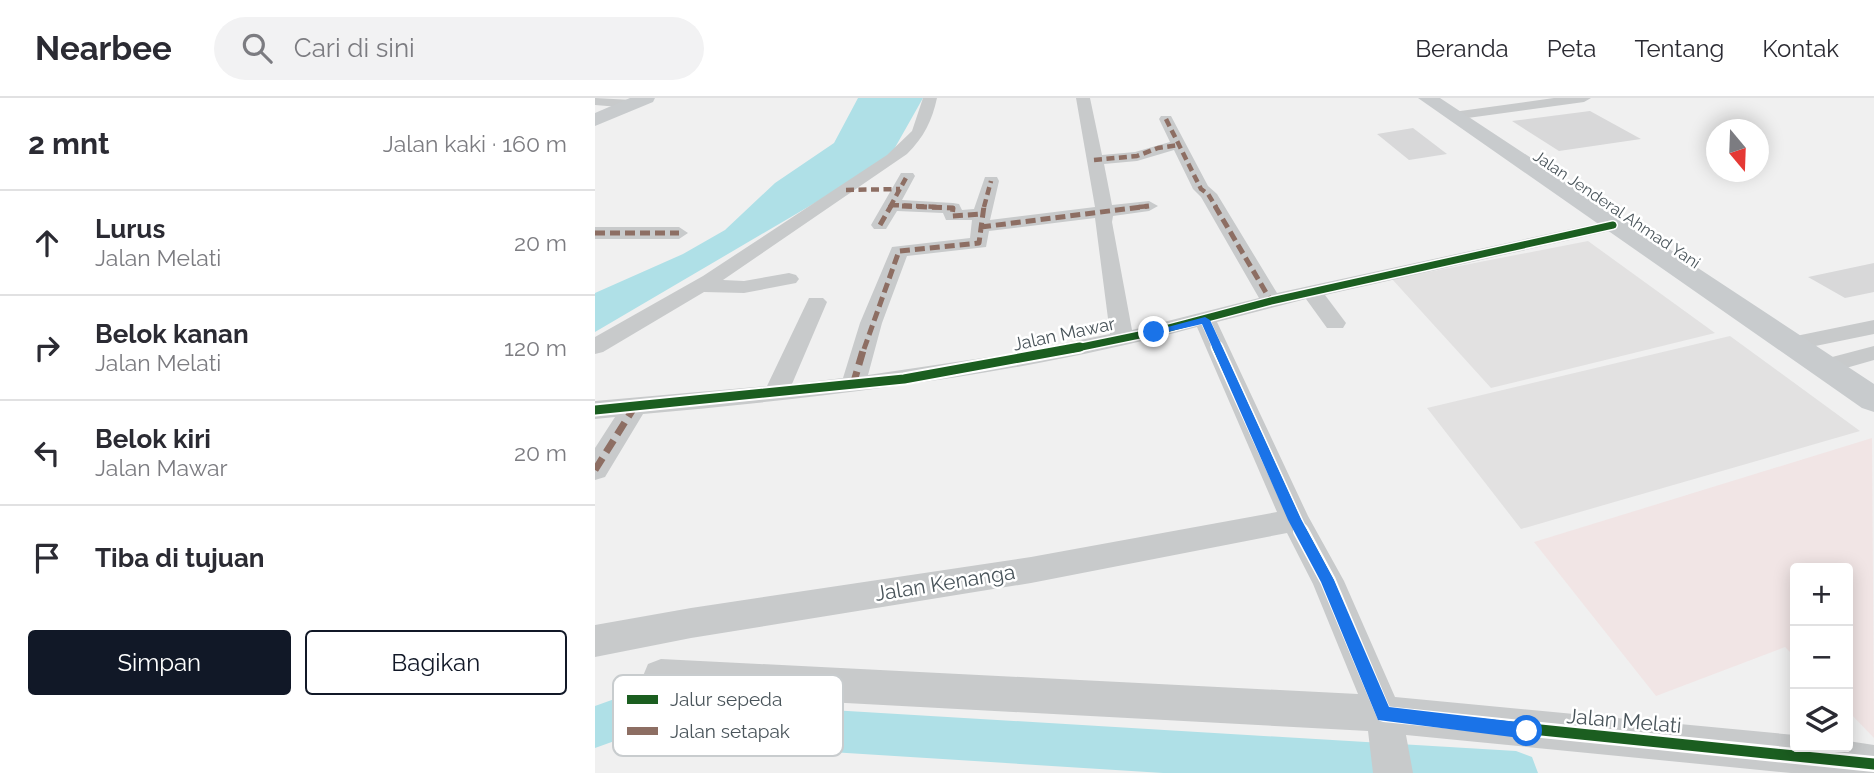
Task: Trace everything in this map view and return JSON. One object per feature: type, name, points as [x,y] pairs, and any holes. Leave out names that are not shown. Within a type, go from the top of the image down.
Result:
[{"type":"main road","name":"Jalan Jenderal Ahmad Yani","points":[[1427,98],[1874,400]]},
{"type":"main road","points":[[595,120],[639,101]]},
{"type":"street","points":[[595,347],[701,286],[846,190],[910,143],[926,122],[930,98]]},
{"type":"street","points":[[1083,98],[1105,212],[1103,222],[1122,337]]},
{"type":"street","points":[[1453,116],[1584,98]]},
{"type":"street","points":[[595,102],[639,101]]},
{"type":"street","points":[[1166,119],[1201,189],[1221,215],[1271,301]]},
{"type":"street","points":[[1094,160],[1137,156],[1158,148],[1179,145]]},
{"type":"street","points":[[853,385],[871,323],[899,251],[977,244],[991,181]]},
{"type":"street","points":[[846,190],[904,183],[880,225]]},
{"type":"street","points":[[891,205],[952,208],[952,216],[981,221],[1149,206]]},
{"type":"street","name":"Jalan Mawar","points":[[595,410],[853,385],[956,371],[1205,320],[1271,301],[1613,225]]},
{"type":"street","points":[[595,233],[678,233]]},
{"type":"street","points":[[701,286],[744,287],[789,279]]},
{"type":"street","points":[[1311,292],[1335,323]]},
{"type":"street","points":[[776,393],[816,302]]},
{"type":"street","points":[[1205,320],[1295,520],[1328,580],[1385,720],[1393,773]]},
{"type":"street","points":[[1791,344],[1874,327]]},
{"type":"street","points":[[1825,366],[1874,353]]},
{"type":"street","points":[[595,470],[635,406]]},
{"type":"street","name":"Jalan Kenanga","points":[[595,641],[691,622],[1031,570],[1295,520]]},
{"type":"street","name":"Jalan Melati","points":[[843,687],[1385,720],[1503,729],[1795,763],[1874,764]]},
{"type":"shaded area","points":[[1588,241],[1715,333],[1491,388],[1392,279]]},
{"type":"shaded area","points":[[1730,336],[1860,431],[1521,529],[1427,408]]},
{"type":"shaded area","points":[[1872,438],[1874,738],[1853,716],[1853,563],[1790,563],[1790,652],[1785,647],[1656,696],[1534,542]]},
{"type":"water","points":[[858,98],[923,98],[888,160],[595,332],[595,293],[683,254],[725,230],[775,183],[834,143]]},
{"type":"building","points":[[1590,111],[1641,139],[1559,151],[1512,121]]},
{"type":"building","points":[[1413,128],[1447,154],[1409,160],[1377,134]]},
{"type":"building","points":[[1874,263],[1874,292],[1845,298],[1808,277]]},
{"type":"waterway","points":[[595,727],[613,721]]},
{"type":"waterway","points":[[843,732],[1516,773]]},
{"type":"marked path","points":[[1166,119],[1201,189],[1208,194],[1271,301]]},
{"type":"marked path","points":[[1094,160],[1137,156],[1158,148],[1179,145]]},
{"type":"marked path","points":[[880,225],[907,176]]},
{"type":"marked path","points":[[853,385],[871,323],[899,251],[979,243],[982,214],[991,181]]},
{"type":"marked path","points":[[846,190],[900,189]]},
{"type":"marked path","points":[[891,205],[953,208],[952,216],[982,214]]},
{"type":"marked path","points":[[981,227],[1149,206]]},
{"type":"marked path","points":[[595,233],[679,233]]},
{"type":"marked path","points":[[595,470],[635,406]]},
{"type":"cycle path","points":[[595,410],[805,391],[904,379],[1016,360],[1154,332],[1271,301],[1613,225]]},
{"type":"cycle path","points":[[1205,320],[1295,520],[1328,581],[1384,714],[1874,764]]},
{"type":"route","points":[[1154,332],[1205,320],[1295,520],[1328,580],[1384,714],[1527,731]]}]
